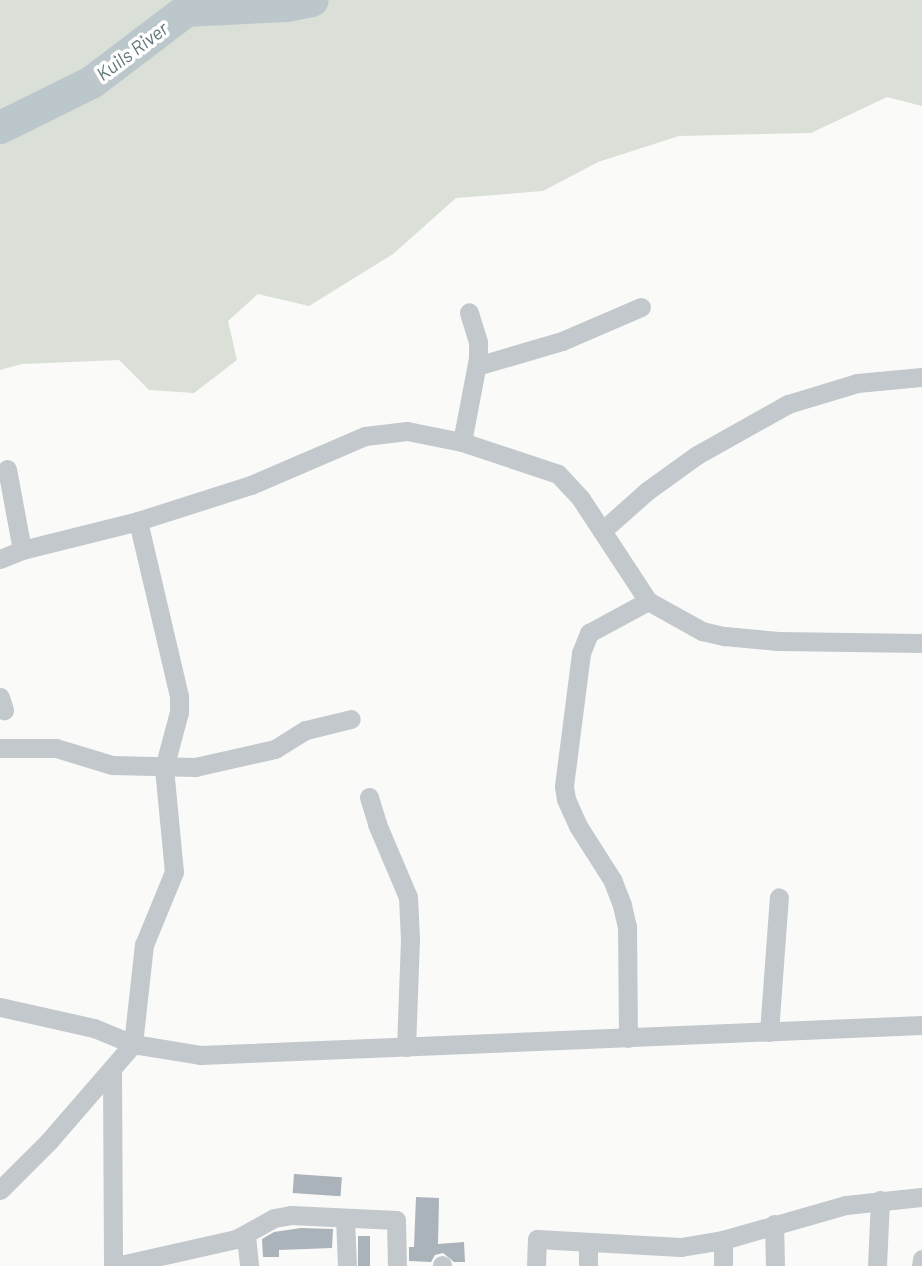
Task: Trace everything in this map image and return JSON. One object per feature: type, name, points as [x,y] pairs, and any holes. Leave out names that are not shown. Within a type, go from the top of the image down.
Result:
[{"type":"street","points":[[477,366],[562,341],[641,307]]},
{"type":"street","points":[[462,442],[477,366],[478,342],[469,312]]},
{"type":"street","points":[[601,531],[648,491],[697,455],[788,404],[856,383],[922,377]]},
{"type":"street","points":[[0,559],[22,550],[138,521],[283,474],[373,434],[407,430],[462,442],[558,474],[581,499],[648,601],[702,631],[778,641],[922,643]]},
{"type":"street","points":[[7,469],[22,550]]},
{"type":"street","points":[[0,1190],[112,1071],[133,1044],[144,945],[174,872],[164,768],[179,712],[179,696],[138,521]]},
{"type":"street","points":[[628,1038],[627,927],[622,905],[613,881],[578,826],[566,799],[564,786],[567,746],[585,642],[594,628],[626,616],[648,601]]},
{"type":"street","points":[[0,748],[56,748],[113,765],[164,768],[230,761],[275,749],[316,726],[351,719]]},
{"type":"street","points":[[369,797],[377,824],[408,897],[410,939],[406,1047]]},
{"type":"street","points":[[769,1032],[779,897]]},
{"type":"street","points":[[0,1007],[94,1028],[133,1044],[200,1055],[922,1025]]},
{"type":"street","points":[[112,1071],[114,1266],[207,1256],[283,1215],[396,1220],[397,1266]]},
{"type":"street","points":[[536,1266],[537,1239],[630,1246],[681,1257],[723,1240],[815,1212],[880,1200],[922,1197]]},
{"type":"street","points":[[877,1266],[880,1200]]},
{"type":"street","points":[[345,1218],[347,1266]]},
{"type":"street","points":[[774,1224],[775,1266]]},
{"type":"street","points":[[246,1236],[254,1264]]},
{"type":"street","points":[[723,1240],[723,1266]]},
{"type":"street","points":[[588,1243],[588,1266]]},
{"type":"street","points":[[630,1246],[630,1266]]},
{"type":"street","points":[[921,1266],[922,1259]]},
{"type":"shaded area","points":[[0,0],[922,0],[922,106],[887,97],[811,133],[679,136],[598,162],[543,191],[456,198],[393,254],[309,306],[258,294],[228,321],[237,360],[194,393],[149,390],[119,360],[22,364],[0,370]]},
{"type":"building","points":[[294,1174],[342,1177],[341,1196],[293,1193]]},
{"type":"building","points":[[416,1197],[439,1198],[438,1244],[464,1242],[465,1262],[454,1262],[443,1253],[435,1255],[431,1262],[409,1261],[409,1247],[414,1247]]},
{"type":"building","points":[[301,1228],[333,1229],[332,1248],[279,1250],[279,1257],[263,1257],[262,1239],[274,1232]]},
{"type":"building","points":[[358,1236],[370,1236],[370,1266],[358,1266]]},
{"type":"waterway","name":"Kuils River","points":[[0,127],[91,82],[186,10],[286,5],[312,0]]}]
